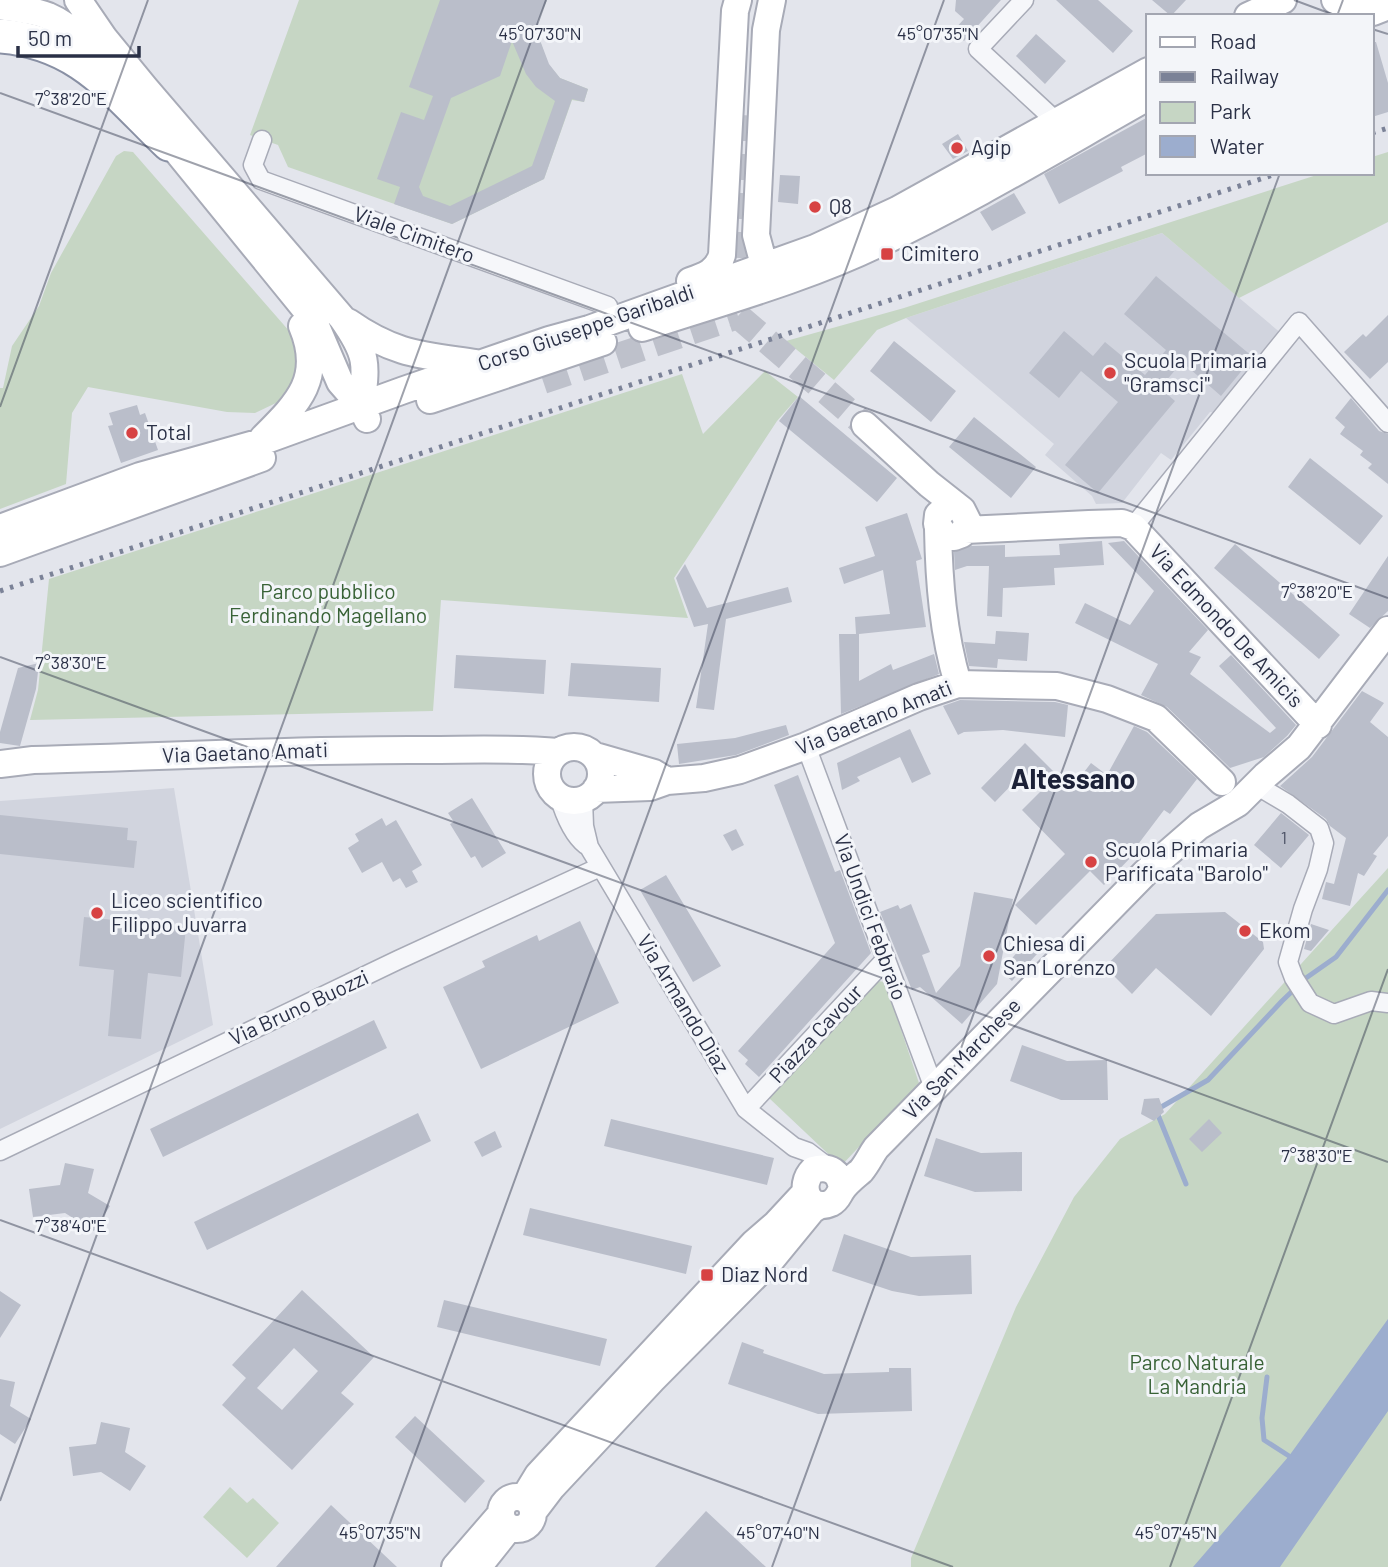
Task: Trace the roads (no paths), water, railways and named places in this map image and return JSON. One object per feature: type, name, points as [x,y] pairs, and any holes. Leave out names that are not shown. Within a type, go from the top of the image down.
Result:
[{"type":"highway","points":[[0,36],[40,43],[78,60],[108,83],[169,144]]},
{"type":"street","points":[[0,6],[26,0]]},
{"type":"street","points":[[78,0],[104,38],[145,88],[358,340],[365,357],[366,369],[364,413]]},
{"type":"street","points":[[589,329],[608,306],[704,276],[712,272],[720,262],[738,0]]},
{"type":"street","points":[[745,113],[750,19],[754,0]]},
{"type":"street","points":[[764,265],[756,235],[766,30],[772,0]]},
{"type":"street","points":[[1024,0],[978,49],[1058,123]]},
{"type":"street","points":[[1252,14],[1283,0]]},
{"type":"street","points":[[1326,14],[1341,2],[1373,12],[1388,6]]},
{"type":"street","points":[[0,6],[47,16],[75,34],[93,50],[284,283],[316,326],[340,382],[364,413]]},
{"type":"street","name":"Corso Giuseppe Garibaldi","points":[[0,554],[364,413],[481,363],[589,329],[815,248],[875,221],[1058,123],[1146,72]]},
{"type":"street","name":"Corso Giuseppe Garibaldi","points":[[0,528],[141,476],[364,413],[416,405],[772,285],[876,245],[1015,172],[1146,98]]},
{"type":"street","name":"Viale Cimitero","points":[[262,140],[253,165],[261,180],[608,306]]},
{"type":"street","points":[[258,443],[300,397],[310,372],[311,356],[306,336],[284,283]]},
{"type":"street","points":[[342,318],[369,336],[401,351],[481,363]]},
{"type":"street","points":[[954,522],[998,527],[1122,523],[1133,527],[1299,322],[1388,423]]},
{"type":"street","points":[[416,405],[477,402],[543,382]]},
{"type":"street","points":[[864,425],[929,484],[954,522]]},
{"type":"street","points":[[954,522],[939,568],[948,649],[958,684]]},
{"type":"street","name":"Via Edmondo De Amicis","points":[[1133,527],[1318,725]]},
{"type":"street","name":"Via San Marchese","points":[[823,1184],[877,1148],[1146,872],[1199,826],[1203,815],[1299,747],[1388,630]]},
{"type":"street","name":"Via Gaetano Amati","points":[[491,750],[517,760],[572,792],[650,787],[667,781],[704,778],[740,770],[958,684],[1057,687],[1119,704],[1156,718],[1234,791]]},
{"type":"street","name":"Via Undici Febbraio","points":[[806,746],[934,1088]]},
{"type":"street","points":[[573,747],[589,751],[595,756],[601,777],[572,792],[548,766],[558,752],[573,747]]},
{"type":"street","name":"Via Gaetano Amati","points":[[0,764],[33,760],[349,749],[518,748],[558,752]]},
{"type":"street","name":"Via Gaetano Amati","points":[[595,756],[654,773],[667,781]]},
{"type":"street","points":[[1234,791],[1288,804],[1319,828],[1324,843],[1288,962],[1294,978],[1310,1003],[1334,1014],[1371,1001],[1388,1003]]},
{"type":"street","name":"Via Armando Diaz","points":[[572,792],[564,812],[579,840],[589,847],[746,1109],[794,1147],[808,1152],[823,1184]]},
{"type":"street","name":"Via Bruno Buozzi","points":[[0,1151],[398,960],[600,867]]},
{"type":"street","name":"Piazza Cavour","points":[[746,1109],[886,959]]},
{"type":"street","points":[[504,1521],[522,1529],[528,1525],[528,1505],[579,1458],[771,1260],[812,1210],[823,1184]]},
{"type":"street","points":[[455,1567],[504,1521]]},
{"type":"street","points":[[478,1567],[504,1521]]},
{"type":"water","points":[[1388,1319],[1388,1411],[1280,1567],[1193,1567],[1289,1456]]},
{"type":"waterway","points":[[1186,1184],[1156,1110],[1208,1080],[1282,1001],[1306,978],[1336,957],[1388,890]]},
{"type":"waterway","points":[[1267,1377],[1262,1418],[1264,1440],[1289,1456]]},
{"type":"tunnel","points":[[738,297],[745,113]]},
{"type":"tunnel","points":[[738,316],[865,425]]},
{"type":"tunnel","points":[[543,381],[738,316]]},
{"type":"railway","points":[[1374,132],[1388,128]]},
{"type":"railway","points":[[0,591],[1273,175]]},
{"type":"place","name":"Agip","points":[[957,148]]},
{"type":"place","name":"Q8","points":[[815,207]]},
{"type":"place","name":"Cimitero","points":[[887,254]]},
{"type":"place","name":"Scuola Primaria \"Gramsci\"","points":[[1110,373]]},
{"type":"place","name":"Total","points":[[132,433]]},
{"type":"place","name":"Scuola Primaria Parificata \"Barolo\"","points":[[1091,862]]},
{"type":"place","name":"Liceo scientifico Filippo Juvarra","points":[[97,913]]},
{"type":"place","name":"Ekom","points":[[1245,931]]},
{"type":"place","name":"Chiesa di San Lorenzo","points":[[989,956]]},
{"type":"place","name":"Diaz Nord","points":[[707,1275]]},
{"type":"district","name":"Altessano","points":[[1073,779]]},
{"type":"park label","name":"Parco pubblico Ferdinando Magellano","points":[[328,604]]},
{"type":"park label","name":"Parco Naturale La Mandria","points":[[1197,1375]]}]
